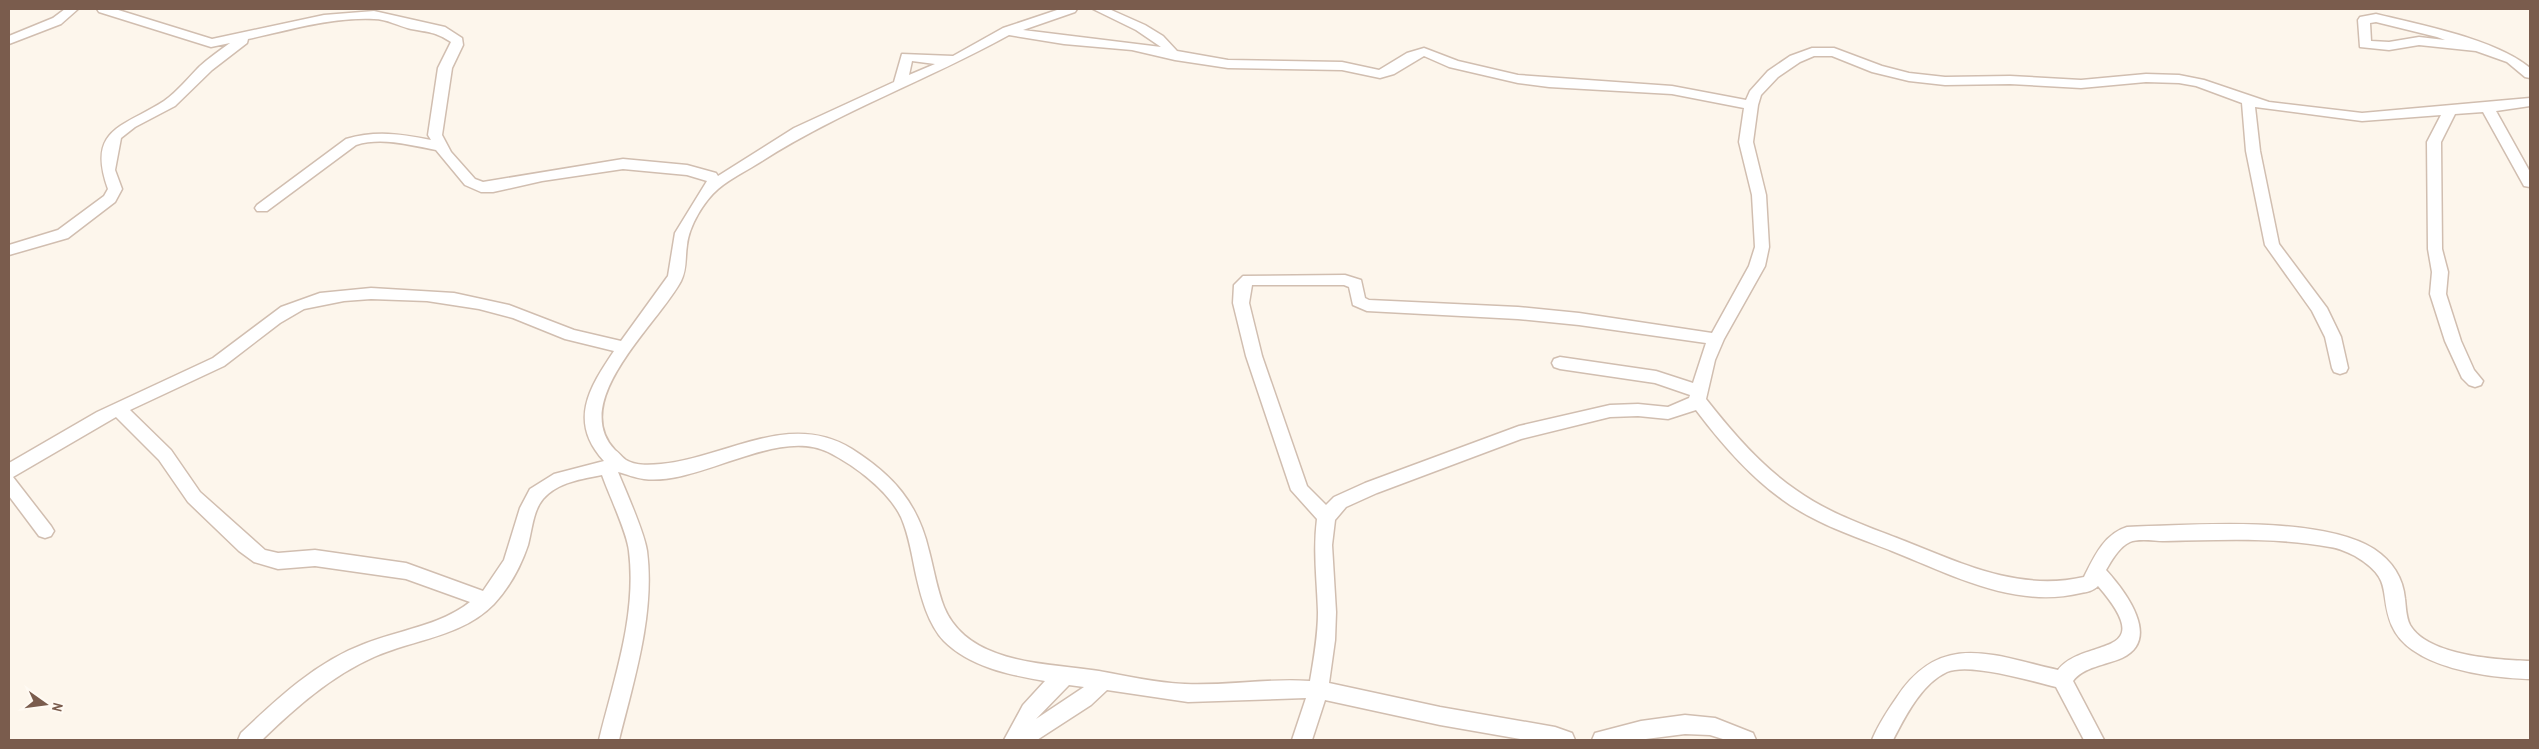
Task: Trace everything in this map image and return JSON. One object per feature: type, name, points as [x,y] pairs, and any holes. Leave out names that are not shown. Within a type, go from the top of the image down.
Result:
[{"type":"street","points":[[9,40],[57,21],[72,9]]},
{"type":"street","points":[[103,9],[147,16],[211,42],[246,37],[324,19],[374,15],[394,18],[412,25],[440,30],[457,40],[457,45],[445,68],[435,135],[440,146],[470,182],[481,187],[493,187],[542,176],[623,164],[687,170],[711,181],[731,175],[799,131],[823,122],[848,107],[960,57],[1007,31],[1071,9]]},
{"type":"street","points":[[1099,9],[1160,37],[1175,56]]},
{"type":"street","points":[[1044,37],[1048,17]]},
{"type":"street","points":[[2478,47],[2419,41],[2389,46],[2365,44],[2364,20],[2376,18],[2441,34],[2478,47],[2512,59],[2530,74]]},
{"type":"street","points":[[1007,31],[1044,37],[1132,46],[1175,56],[1197,57],[1216,62],[1244,65],[1342,66],[1380,74],[1424,52],[1454,64],[1518,79],[1549,83],[1672,90],[1752,105]]},
{"type":"street","points":[[9,250],[63,234],[110,199],[115,189],[108,170],[111,143],[115,135],[130,124],[170,103],[207,67],[246,37]]},
{"type":"street","points":[[1302,740],[1318,690],[1327,631],[1323,545],[1326,517],[1340,502],[1371,488],[1519,432],[1610,411],[1638,410],[1668,413],[1688,407],[1698,396],[1716,339],[1757,266],[1762,246],[1760,195],[1746,142],[1755,94],[1773,74],[1802,56],[1822,51],[1834,52],[1877,69],[1926,80],[2081,84],[2146,78],[2179,79],[2213,87],[2248,102],[2310,112],[2362,117],[2530,102]]},
{"type":"street","points":[[900,84],[906,59],[909,56],[936,60],[960,57]]},
{"type":"street","points":[[2248,102],[2253,151],[2265,202],[2265,221],[2272,245],[2319,308],[2333,337],[2340,368]]},
{"type":"street","points":[[2487,107],[2529,183]]},
{"type":"street","points":[[2450,110],[2434,142],[2435,249],[2440,272],[2438,294],[2453,341],[2468,374],[2475,381]]},
{"type":"street","points":[[262,208],[351,142],[364,136],[382,135],[440,146]]},
{"type":"street","points":[[609,740],[638,608],[638,550],[613,466],[595,436],[591,417],[596,399],[626,348],[677,274],[680,242],[684,230],[711,181]]},
{"type":"street","points":[[1326,517],[1300,490],[1254,356],[1241,303],[1242,285],[1248,280],[1345,280],[1356,284],[1358,301],[1367,305],[1518,313],[1579,319],[1716,339]]},
{"type":"street","points":[[9,472],[72,432],[208,368],[235,352],[288,310],[328,296],[360,294],[420,296],[480,303],[519,313],[556,330],[626,348]]},
{"type":"street","points":[[1560,363],[1656,377],[1698,396],[1759,468],[1787,494],[1819,515],[1965,574],[2000,584],[2031,588],[2075,588],[2090,583],[2107,551],[2127,534],[2245,532],[2342,541],[2363,551],[2390,577],[2394,586],[2399,619],[2404,631],[2415,642],[2448,657],[2477,666],[2530,670]]},
{"type":"street","points":[[118,409],[165,455],[194,497],[245,546],[260,557],[278,561],[314,558],[406,570],[486,600]]},
{"type":"street","points":[[248,740],[302,693],[352,658],[376,647],[444,628],[486,600],[505,574],[518,548],[534,498],[541,490],[575,473],[613,466],[645,472],[663,471],[788,440],[828,443],[856,462],[899,498],[914,529],[936,613],[948,634],[985,658],[1009,666],[1156,691],[1192,693],[1278,688],[1318,690],[1428,714],[1555,736],[1565,740]]},
{"type":"street","points":[[9,483],[45,531]]},
{"type":"street","points":[[2062,680],[2065,673],[2073,666],[2121,650],[2129,644],[2132,633],[2128,616],[2120,600],[2096,572]]},
{"type":"street","points":[[1882,740],[1898,710],[1921,682],[1945,664],[1968,661],[2062,680]]},
{"type":"street","points":[[1014,740],[1024,717],[1042,694],[1066,675]]},
{"type":"street","points":[[2062,680],[2094,740]]},
{"type":"street","points":[[1020,740],[1084,699],[1104,681]]},
{"type":"street","points":[[1602,740],[1633,732],[1709,725],[1746,740]]}]
